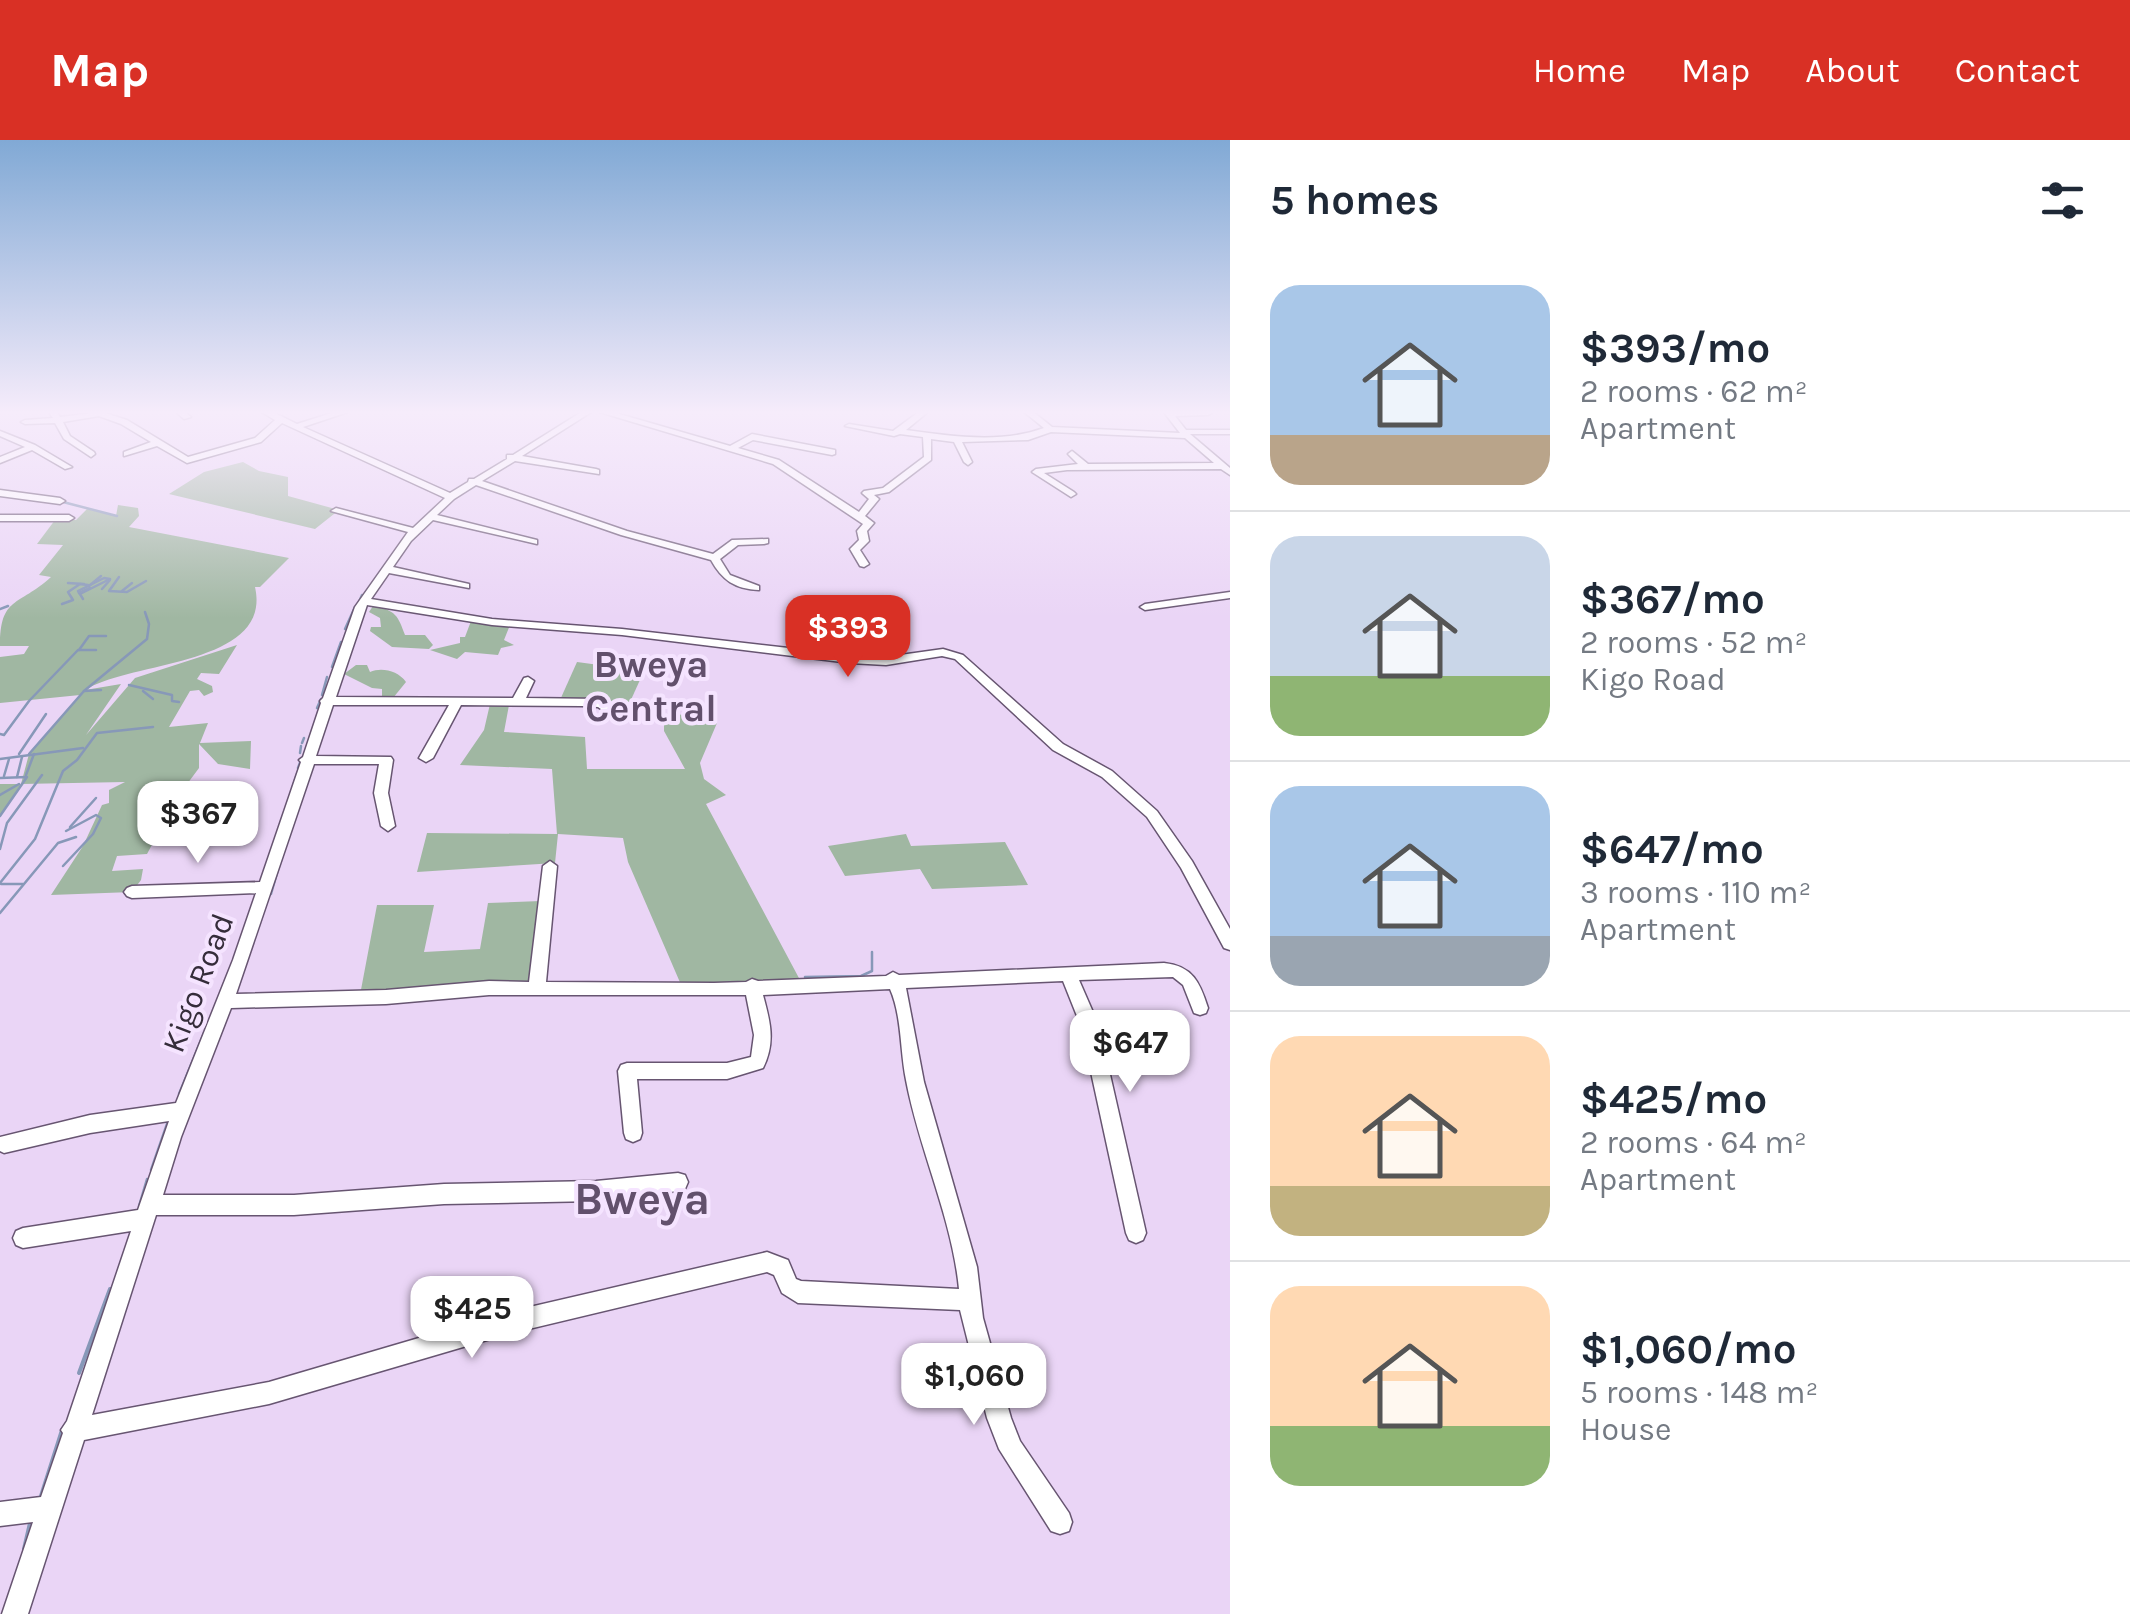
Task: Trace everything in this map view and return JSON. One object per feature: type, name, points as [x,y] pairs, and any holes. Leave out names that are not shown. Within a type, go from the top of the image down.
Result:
[{"type":"street","points":[[413,480],[451,497]]},
{"type":"street","points":[[806,480],[869,524],[862,531],[864,541],[855,549],[864,564]]},
{"type":"street","points":[[860,516],[874,499],[867,493],[886,490],[899,480]]},
{"type":"street","points":[[1048,480],[1070,494]]},
{"type":"street","points":[[472,481],[610,529],[715,558],[726,577],[755,588]]},
{"type":"street","name":"Kigo Road","points":[[14,1614],[72,1430],[96,1373],[182,1111],[225,1001],[348,634],[364,600],[414,531],[472,481]]},
{"type":"street","points":[[0,493],[60,500]]},
{"type":"street","points":[[336,511],[414,531]]},
{"type":"street","points":[[429,516],[533,542]]},
{"type":"street","points":[[0,518],[68,518]]},
{"type":"street","points":[[715,558],[736,542],[764,541]]},
{"type":"street","points":[[386,570],[465,586]]},
{"type":"street","points":[[1145,607],[1230,594]]},
{"type":"street","points":[[364,600],[492,622],[622,632],[850,659],[886,660],[943,652],[955,655],[1028,716],[1058,747],[1107,774],[1152,814],[1188,865],[1230,944]]},
{"type":"street","points":[[518,701],[528,682]]},
{"type":"street","points":[[426,758],[458,700]]},
{"type":"street","points":[[326,701],[602,704],[611,712]]},
{"type":"street","points":[[306,760],[386,760],[382,793],[388,826]]},
{"type":"street","points":[[537,988],[550,866]]},
{"type":"street","points":[[132,892],[264,887]]},
{"type":"street","points":[[225,1001],[537,988],[714,990],[893,979],[1177,970],[1189,978],[1200,1008]]},
{"type":"street","points":[[1069,976],[1090,1026],[1136,1233]]},
{"type":"street","points":[[893,979],[901,994],[915,1082],[964,1254],[968,1300],[1006,1440],[1060,1522]]},
{"type":"street","points":[[632,1133],[627,1071],[727,1071],[756,1063],[763,1049],[752,986]]},
{"type":"street","points":[[4,1144],[106,1121],[182,1111]]},
{"type":"street","points":[[23,1238],[148,1212],[444,1194],[596,1191],[678,1182]]},
{"type":"street","points":[[72,1430],[268,1393],[504,1324],[767,1262],[781,1267],[789,1286],[798,1292],[968,1300]]},
{"type":"street","points":[[0,1514],[48,1508]]},
{"type":"green space","points":[[192,480],[288,480],[288,496],[339,510],[315,529],[169,494]]},
{"type":"green space","points":[[118,505],[138,508],[139,516],[129,527],[289,558],[260,587],[255,587],[255,613],[242,632],[221,647],[106,680],[85,690],[121,684],[86,735],[135,678],[237,645],[219,674],[201,673],[197,679],[212,686],[213,692],[204,696],[199,690],[190,691],[169,727],[208,723],[200,743],[251,741],[250,769],[218,764],[199,744],[199,768],[176,799],[181,806],[190,807],[161,828],[147,854],[117,856],[112,871],[143,869],[132,892],[51,895],[83,846],[102,805],[109,803],[109,790],[125,782],[21,784],[29,754],[80,695],[0,703],[0,657],[24,654],[29,646],[0,646],[3,618],[13,604],[51,577],[39,575],[63,545],[37,544],[55,520],[76,520],[87,509],[116,516]]},
{"type":"green space","points":[[373,606],[395,615],[405,635],[425,635],[433,645],[429,649],[392,647],[370,631],[371,627],[381,627],[380,618],[369,612]]},
{"type":"green space","points":[[471,621],[510,625],[504,640],[514,645],[501,648],[498,655],[465,652],[457,659],[430,650],[460,643]]},
{"type":"green space","points":[[577,662],[644,671],[630,702],[560,700]]},
{"type":"green space","points":[[356,665],[367,665],[370,672],[390,671],[406,682],[393,698],[382,698],[382,689],[344,674]]},
{"type":"green space","points":[[490,704],[509,705],[504,732],[585,737],[587,769],[685,769],[664,731],[664,718],[669,712],[717,723],[700,763],[704,779],[726,795],[706,804],[800,980],[682,987],[628,862],[623,838],[558,834],[555,863],[417,872],[427,833],[557,834],[552,769],[460,765],[484,730]]},
{"type":"green space","points":[[0,784],[21,784],[0,816]]},
{"type":"green space","points":[[906,834],[911,846],[1005,842],[1028,885],[932,889],[920,869],[845,876],[828,846]]},
{"type":"green space","points":[[541,901],[533,978],[528,984],[360,995],[377,905],[434,905],[424,952],[480,949],[488,903]]},
{"type":"waterway","points":[[63,502],[117,516]]},
{"type":"waterway","points":[[90,585],[101,576]]},
{"type":"waterway","points":[[119,577],[109,591],[127,592],[146,581]]},
{"type":"waterway","points":[[80,594],[110,579],[90,585]]},
{"type":"waterway","points":[[102,589],[110,580]]},
{"type":"waterway","points":[[68,583],[84,584]]},
{"type":"waterway","points":[[122,591],[132,583]]},
{"type":"waterway","points":[[62,604],[73,600],[68,592],[80,584],[88,585]]},
{"type":"waterway","points":[[79,593],[90,585]]},
{"type":"waterway","points":[[79,593],[90,588]]},
{"type":"waterway","points":[[80,594],[83,599]]},
{"type":"waterway","points":[[359,602],[362,595]]},
{"type":"waterway","points":[[0,609],[8,606]]},
{"type":"waterway","points":[[345,629],[355,607]]},
{"type":"waterway","points":[[84,691],[147,639],[149,624],[145,612]]},
{"type":"waterway","points":[[79,650],[89,636],[106,636]]},
{"type":"waterway","points":[[332,667],[341,642]]},
{"type":"waterway","points":[[0,734],[4,735],[29,701],[79,650]]},
{"type":"waterway","points":[[79,650],[96,650]]},
{"type":"waterway","points":[[322,695],[327,677]]},
{"type":"waterway","points":[[129,685],[172,695],[172,701],[179,702]]},
{"type":"waterway","points":[[84,691],[101,690]]},
{"type":"waterway","points":[[29,754],[84,691]]},
{"type":"waterway","points":[[143,691],[153,699]]},
{"type":"waterway","points":[[317,708],[321,699]]},
{"type":"waterway","points":[[19,754],[46,714]]},
{"type":"waterway","points":[[0,883],[35,839],[63,771],[77,760],[97,733],[153,727]]},
{"type":"waterway","points":[[302,743],[304,738]]},
{"type":"waterway","points":[[300,753],[301,746]]},
{"type":"waterway","points":[[34,755],[83,748]]},
{"type":"waterway","points":[[0,759],[34,755]]},
{"type":"waterway","points":[[26,775],[34,755]]},
{"type":"waterway","points":[[17,777],[22,757]]},
{"type":"waterway","points":[[4,776],[9,759]]},
{"type":"waterway","points":[[298,768],[301,760]]},
{"type":"waterway","points":[[293,786],[297,774]]},
{"type":"waterway","points":[[0,849],[7,823],[42,775]]},
{"type":"waterway","points":[[0,778],[27,777],[0,816]]},
{"type":"waterway","points":[[0,795],[19,784]]},
{"type":"waterway","points":[[70,827],[96,798]]},
{"type":"waterway","points":[[63,866],[93,834],[101,818],[96,815],[66,831]]},
{"type":"waterway","points":[[0,913],[58,843],[76,837]]},
{"type":"waterway","points":[[271,894],[279,866]]},
{"type":"waterway","points":[[1,884],[23,884]]},
{"type":"waterway","points":[[805,977],[861,976],[872,971],[872,952]]},
{"type":"waterway","points":[[179,1094],[204,1033]]},
{"type":"waterway","points":[[151,1170],[168,1121]]},
{"type":"waterway","points":[[139,1206],[147,1179]]},
{"type":"waterway","points":[[79,1373],[110,1289]]},
{"type":"waterway","points":[[40,1499],[62,1430]]},
{"type":"waterway","points":[[24,1549],[30,1523]]},
{"type":"district","name":"Bweya Central","points":[[651,686]]},
{"type":"district","name":"Bweya","points":[[642,1199]]}]
